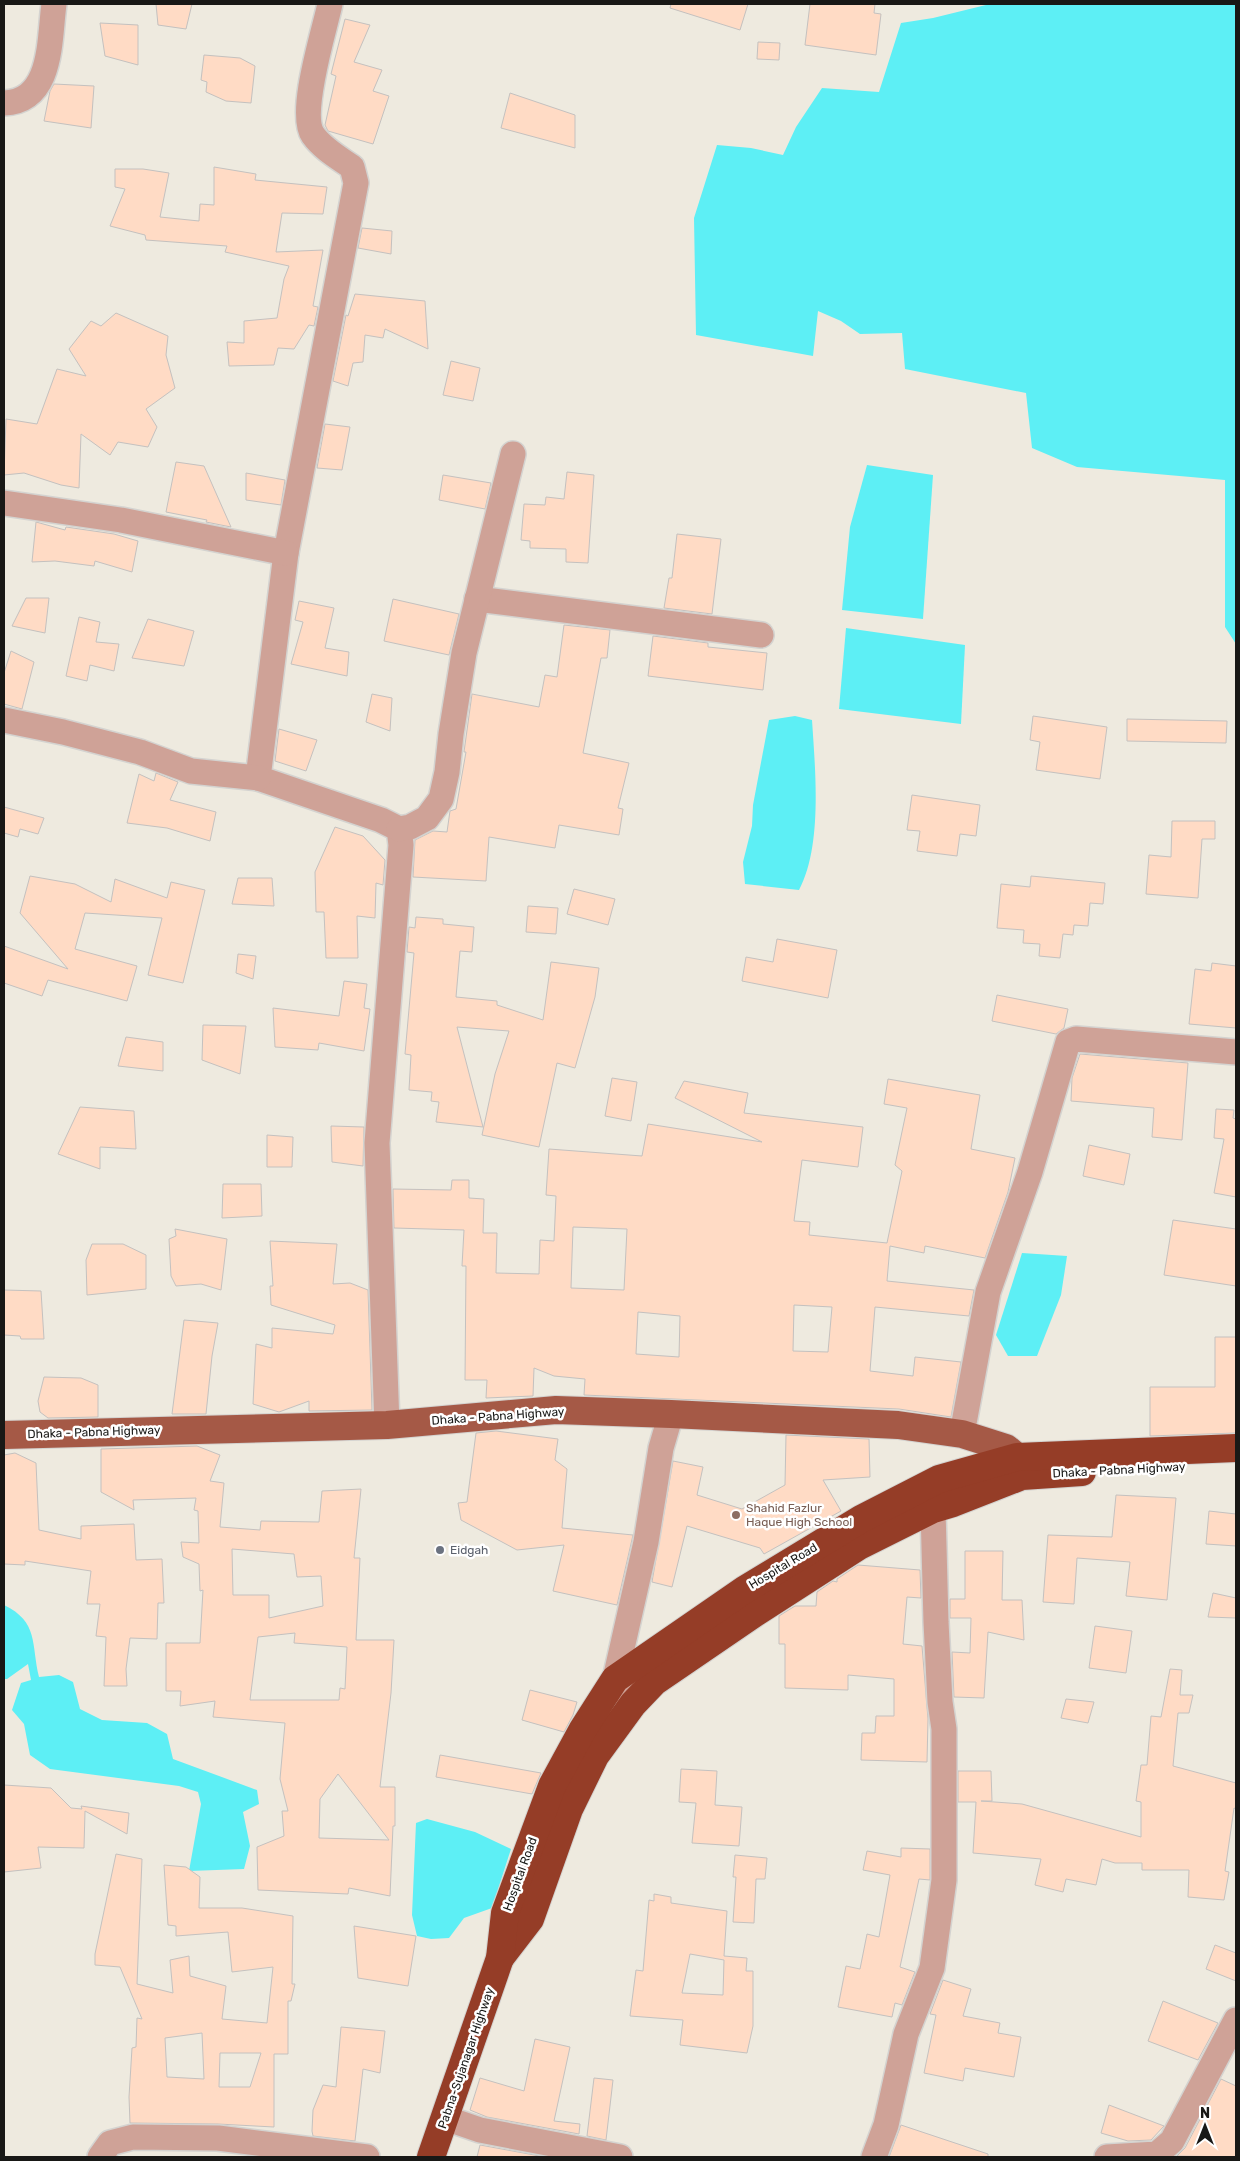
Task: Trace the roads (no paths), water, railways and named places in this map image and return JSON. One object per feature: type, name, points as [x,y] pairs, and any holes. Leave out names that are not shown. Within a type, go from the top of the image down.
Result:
[{"type":"highway","name":"Dhaka - Pabna Highway","points":[[1019,1466],[1236,1448]]},
{"type":"highway","name":"Dhaka - Pabna Highway","points":[[1019,1466],[1236,1465]]},
{"type":"highway","name":"Hospital Road","points":[[500,1958],[505,1913],[552,1786],[582,1729],[615,1679],[744,1590],[861,1519],[923,1485],[1019,1466]]},
{"type":"highway","name":"Hospital Road","points":[[500,1958],[530,1919],[569,1809],[595,1756],[633,1704],[654,1682],[755,1613],[859,1546],[933,1509],[953,1503],[1019,1466]]},
{"type":"highway","name":"Pabna-Sujanagar Highway","points":[[431,2157],[500,1958]]},
{"type":"main road","name":"Dhaka - Pabna Highway","points":[[4,1435],[387,1425],[556,1410],[898,1425],[962,1434],[1006,1448],[1019,1466]]},
{"type":"street","points":[[4,103],[14,103],[28,96],[44,76],[54,4]]},
{"type":"street","points":[[258,778],[286,553],[356,184],[352,167],[323,146],[313,135],[308,122],[308,103],[330,4]]},
{"type":"street","points":[[4,720],[63,732],[140,752],[191,770],[258,778],[381,820],[399,829],[410,827],[428,818],[441,799],[447,772],[451,734],[463,662],[513,454]]},
{"type":"street","points":[[4,503],[121,520],[286,553]]},
{"type":"street","points":[[477,599],[761,635]]},
{"type":"street","points":[[387,1425],[378,1143],[400,853],[399,829]]},
{"type":"street","points":[[962,1434],[988,1292],[1030,1172],[1068,1042],[1076,1039],[1236,1052]]},
{"type":"street","points":[[633,1704],[615,1679],[646,1542],[661,1448],[670,1414]]},
{"type":"street","points":[[874,2157],[886,2125],[906,2034],[932,1968],[944,1880],[944,1729],[940,1702],[936,1622],[933,1509]]},
{"type":"street","points":[[1107,2157],[1157,2154],[1172,2141],[1236,2020]]},
{"type":"street","points":[[446,2118],[480,2130],[620,2157]]},
{"type":"street","points":[[100,2157],[110,2144],[133,2137],[218,2138],[367,2157]]},
{"type":"water","points":[[990,4],[1236,4],[1236,644],[1225,627],[1225,480],[1077,467],[1032,448],[1026,393],[905,369],[902,333],[860,334],[841,321],[818,311],[813,356],[696,335],[694,218],[717,145],[751,148],[783,155],[796,127],[822,88],[879,92],[901,23],[933,18]]},
{"type":"water","points":[[867,465],[933,475],[923,619],[842,610],[850,527]]},
{"type":"water","points":[[846,628],[965,645],[961,724],[839,709]]},
{"type":"water","points":[[795,716],[812,720],[816,793],[814,835],[806,873],[799,890],[745,884],[743,862],[752,826],[753,805],[769,720]]},
{"type":"water","points":[[1022,1253],[1067,1256],[1061,1295],[1037,1356],[1008,1356],[996,1335]]},
{"type":"water","points":[[4,1605],[23,1619],[32,1635],[39,1677],[59,1675],[73,1682],[80,1709],[102,1720],[147,1723],[167,1734],[173,1759],[257,1790],[259,1804],[243,1812],[250,1846],[244,1869],[189,1871],[201,1804],[198,1792],[179,1786],[50,1769],[30,1755],[24,1724],[12,1710],[21,1683],[31,1680],[28,1664],[7,1679],[4,1679]]},
{"type":"water","points":[[427,1819],[475,1832],[511,1849],[492,1908],[464,1918],[449,1938],[431,1939],[417,1936],[412,1915],[416,1823]]},
{"type":"place","name":"Shahid Fazlur Haque High School","points":[[736,1515]]},
{"type":"place","name":"Eidgah","points":[[440,1550]]}]
